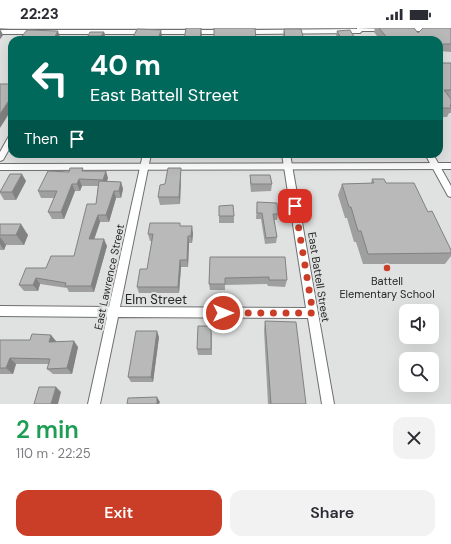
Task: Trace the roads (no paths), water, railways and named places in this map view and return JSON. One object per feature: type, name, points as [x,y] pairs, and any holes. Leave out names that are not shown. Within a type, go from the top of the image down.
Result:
[{"type":"street","points":[[0,32],[77,30],[360,31],[451,29]]},
{"type":"street","points":[[0,158],[8,145]]},
{"type":"street","name":"East Lawrence Street","points":[[94,404],[145,158]]},
{"type":"street","name":"East Battell Street","points":[[287,158],[328,404]]},
{"type":"street","points":[[431,158],[451,194]]},
{"type":"street","points":[[0,167],[451,166]]},
{"type":"street","name":"Elm Street","points":[[0,311],[313,313]]},
{"type":"place","name":"Battell Elementary School","points":[[387,268]]}]
